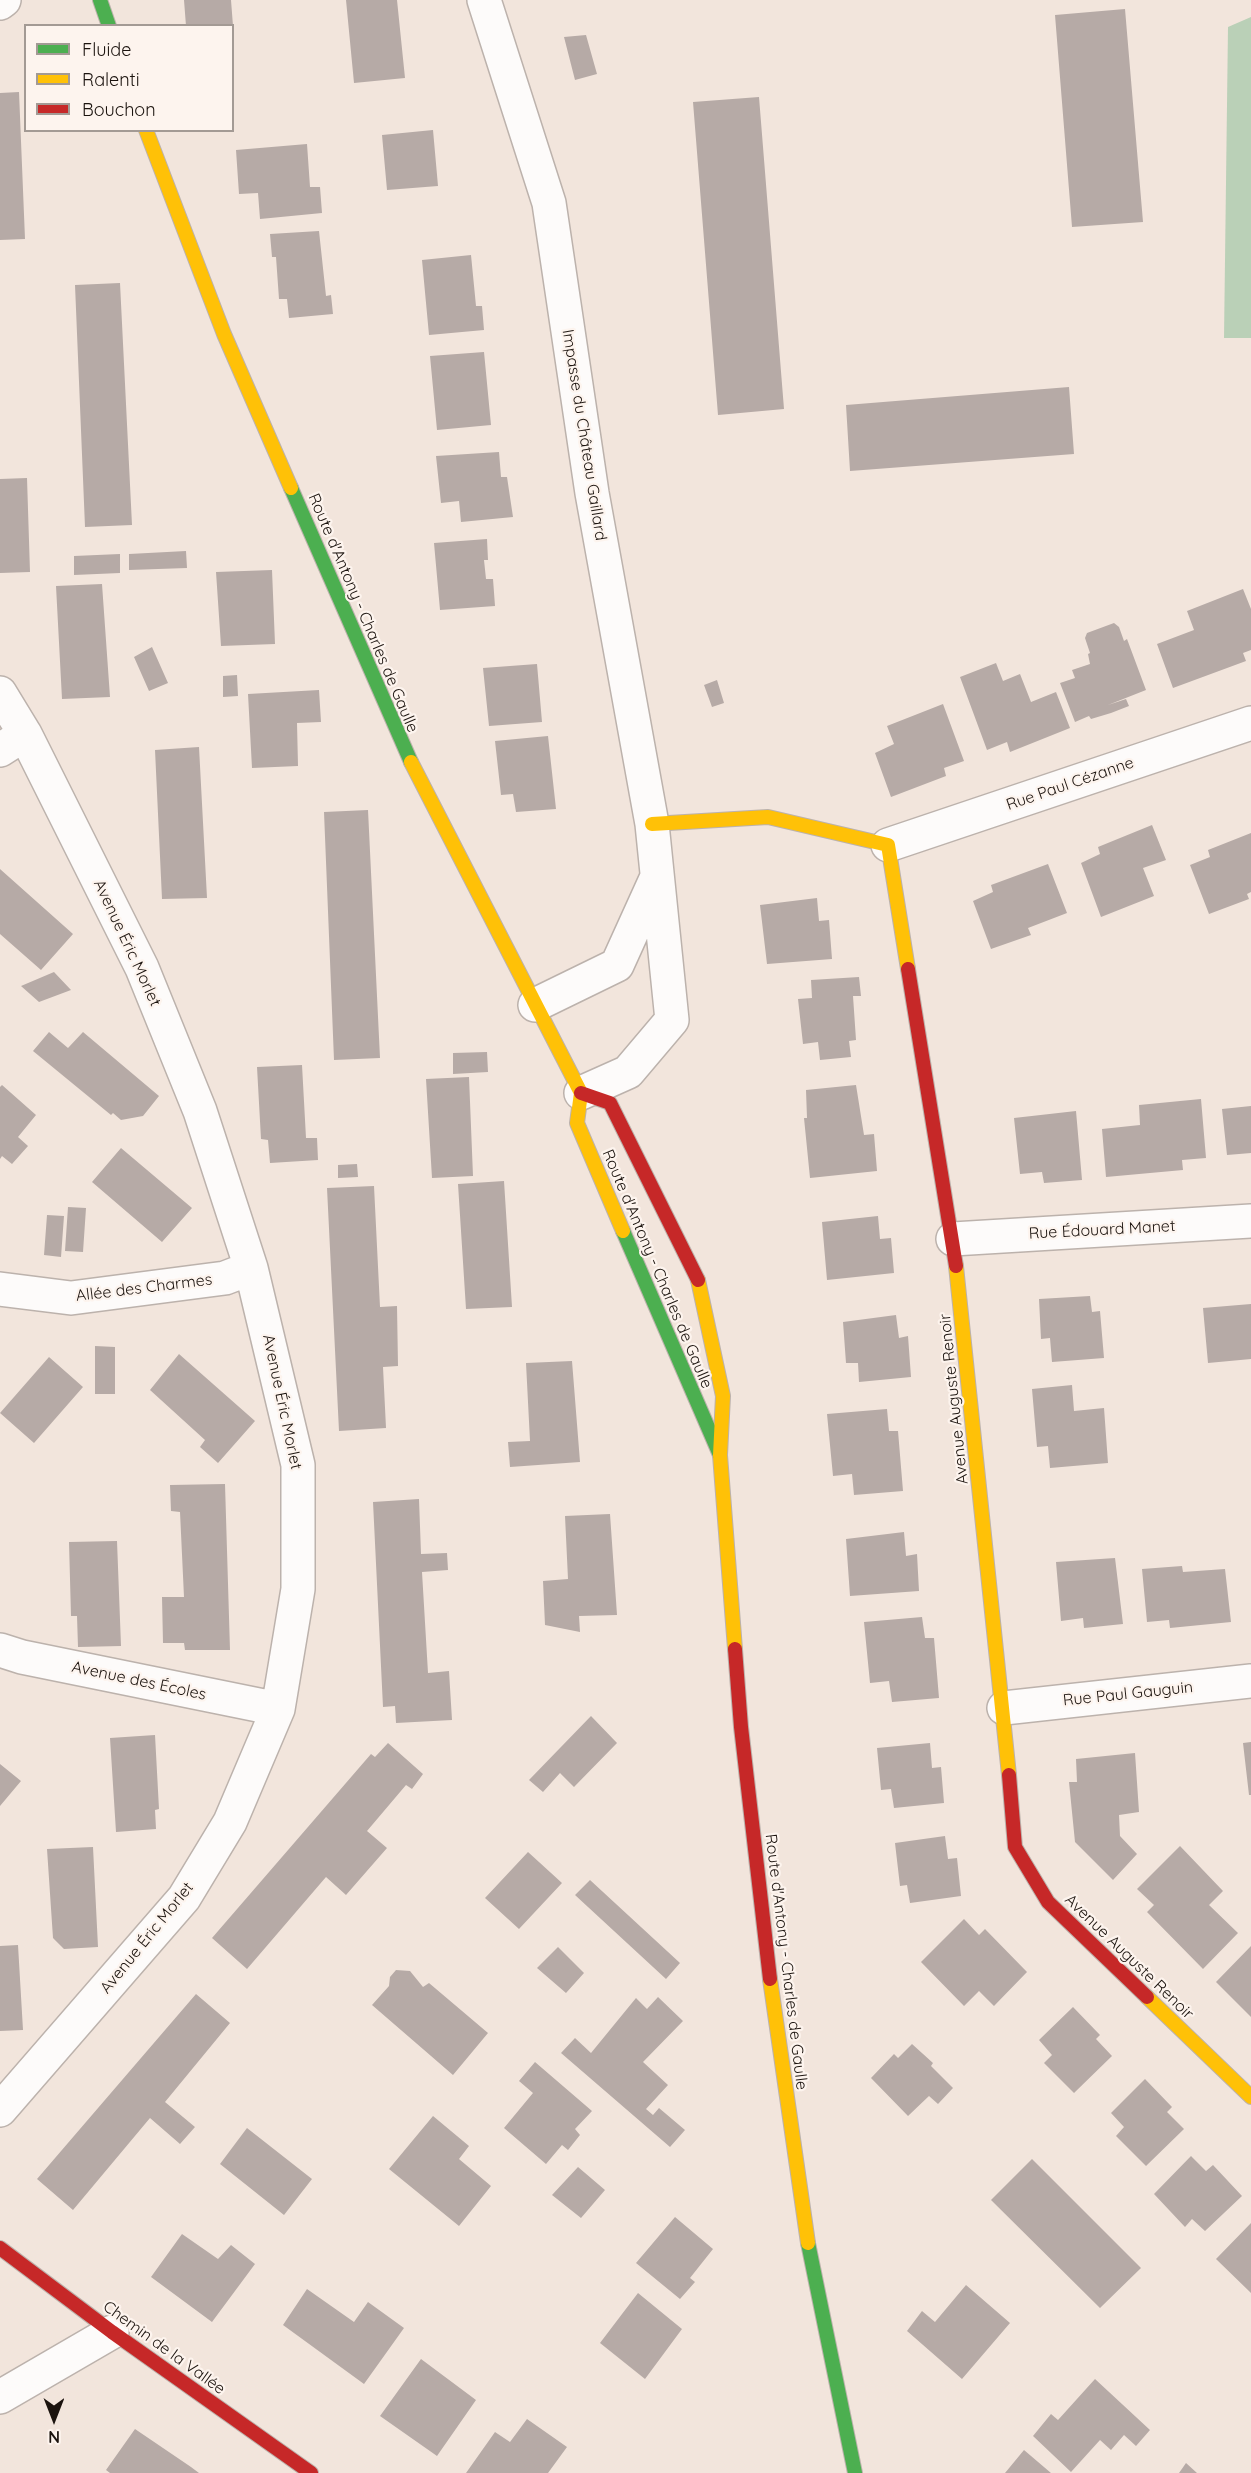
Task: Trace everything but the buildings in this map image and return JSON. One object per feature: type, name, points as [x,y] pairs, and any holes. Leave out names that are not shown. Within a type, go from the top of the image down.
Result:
[{"type":"street","points":[[0,3],[4,0]]},
{"type":"street","points":[[99,0],[108,24]]},
{"type":"street","name":"Impasse du Château Gaillard","points":[[484,0],[549,203],[591,493],[652,824],[672,1020],[628,1072],[581,1093]]},
{"type":"street","name":"Route d'Antony - Charles de Gaulle","points":[[147,132],[224,334],[403,746],[581,1093],[577,1123],[672,1349],[720,1455]]},
{"type":"street","name":"Avenue Éric Morlet","points":[[0,693],[12,742],[142,968],[200,1111],[251,1268],[298,1466],[298,1589],[278,1709],[230,1822],[184,1898],[0,2110]]},
{"type":"street","name":"Rue Paul Cézanne","points":[[888,845],[1251,723]]},
{"type":"street","points":[[652,824],[768,817],[888,845]]},
{"type":"street","name":"Avenue Auguste Renoir","points":[[888,845],[953,1239],[1004,1708],[1015,1847],[1048,1902],[1251,2097]]},
{"type":"street","name":"Impasse du Château Gaillard","points":[[535,1005],[617,965],[657,878]]},
{"type":"street","name":"Route d'Antony - Charles de Gaulle","points":[[581,1093],[610,1103],[699,1282],[723,1396],[720,1455],[741,1727],[770,1982],[808,2243],[855,2471]]},
{"type":"street","name":"Rue Édouard Manet","points":[[953,1239],[1251,1221]]},
{"type":"street","name":"Allée des Charmes","points":[[0,1289],[70,1298],[225,1278],[251,1268]]},
{"type":"street","name":"Avenue des Écoles","points":[[0,1650],[22,1657],[278,1709]]},
{"type":"street","name":"Rue Paul Gauguin","points":[[1004,1708],[1251,1681]]},
{"type":"street","name":"Chemin de la Vallée","points":[[0,2248],[112,2332],[311,2473]]},
{"type":"street","points":[[0,2397],[112,2332]]},
{"type":"green space","points":[[1251,17],[1251,338],[1224,338],[1228,27]]},
{"type":"traffic: fast","points":[[100,0],[108,24]]},
{"type":"traffic: fast","points":[[291,488],[411,762]]},
{"type":"traffic: fast","points":[[623,1231],[720,1455]]},
{"type":"traffic: fast","points":[[808,2243],[855,2473]]},
{"type":"traffic: slow","points":[[147,132],[224,334],[291,488]]},
{"type":"traffic: slow","points":[[411,762],[581,1093],[577,1123],[623,1231]]},
{"type":"traffic: slow","points":[[652,824],[768,817],[888,845],[908,969]]},
{"type":"traffic: slow","points":[[956,1266],[1009,1775]]},
{"type":"traffic: slow","points":[[698,1280],[723,1396],[720,1455],[735,1649]]},
{"type":"traffic: slow","points":[[770,1979],[808,2243]]},
{"type":"traffic: slow","points":[[1147,1997],[1251,2097]]},
{"type":"traffic: jam","points":[[908,969],[956,1266]]},
{"type":"traffic: jam","points":[[581,1093],[610,1103],[698,1280]]},
{"type":"traffic: jam","points":[[735,1649],[741,1727],[770,1979]]},
{"type":"traffic: jam","points":[[1009,1775],[1015,1847],[1048,1902],[1147,1997]]},
{"type":"traffic: jam","points":[[0,2248],[112,2332],[311,2473]]}]
